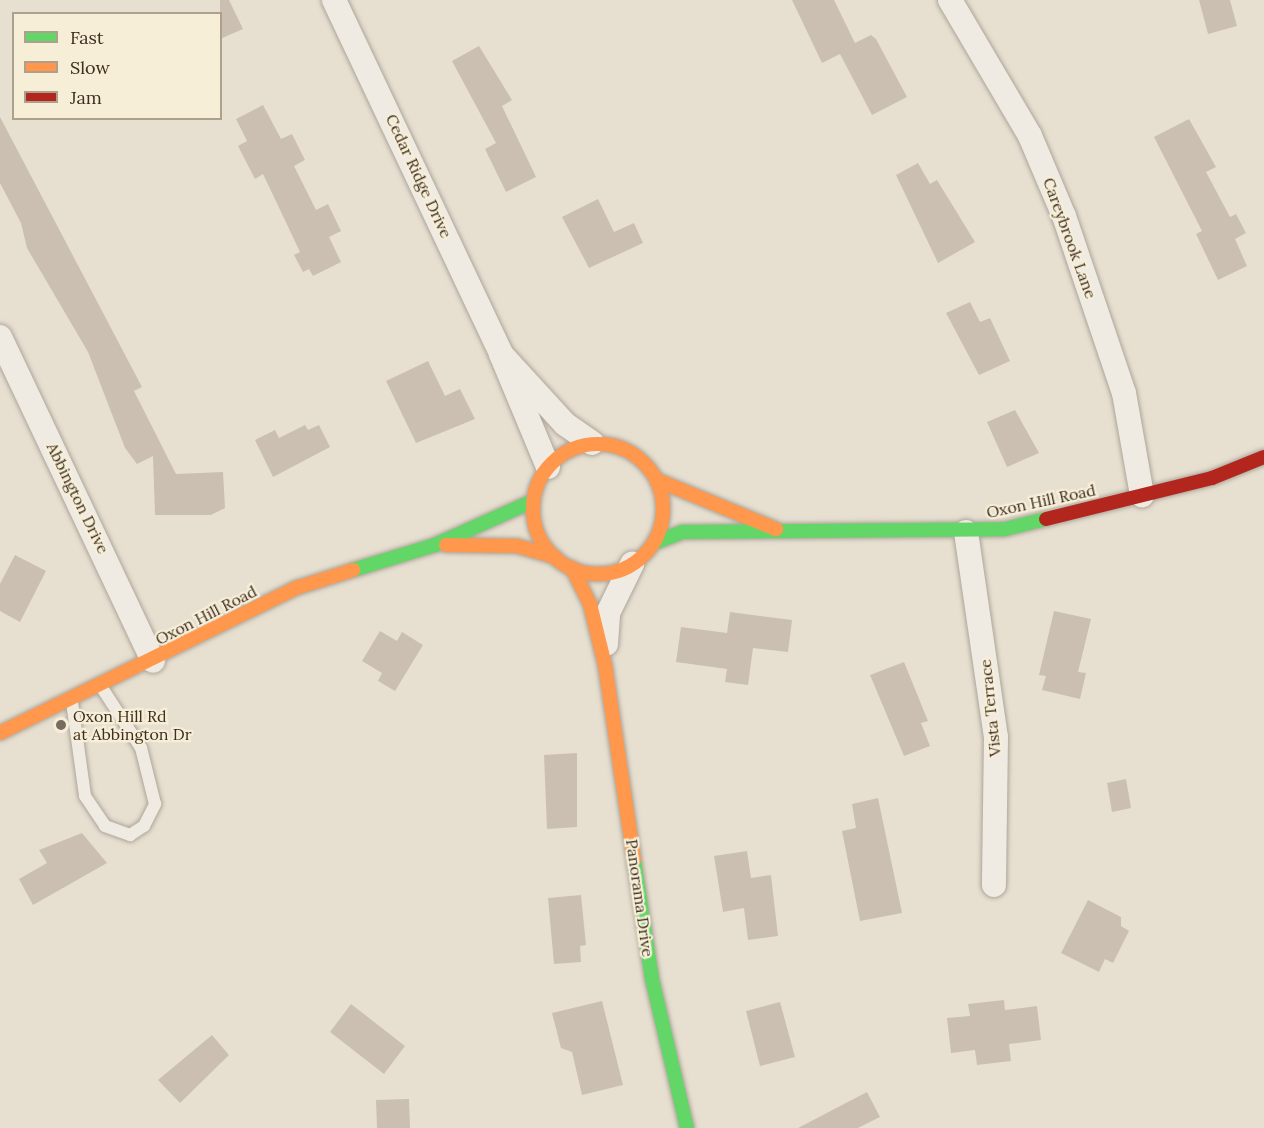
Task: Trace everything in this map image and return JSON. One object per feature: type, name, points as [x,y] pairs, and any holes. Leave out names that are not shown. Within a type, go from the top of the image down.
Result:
[{"type":"main road","points":[[592,444],[618,446],[641,459],[657,480],[663,512],[654,543],[632,564],[613,572],[572,568],[555,557],[534,521],[533,501],[548,467],[561,455],[592,444]]},
{"type":"main road","name":"Oxon Hill Road","points":[[654,543],[683,532],[966,532],[1005,529],[1212,478],[1264,457]]},
{"type":"main road","name":"Oxon Hill Road","points":[[657,480],[783,532]]},
{"type":"main road","name":"Oxon Hill Road","points":[[0,733],[102,688],[296,588],[435,545],[533,501]]},
{"type":"main road","name":"Oxon Hill Road","points":[[435,545],[517,546],[555,557]]},
{"type":"main road","name":"Panorama Drive","points":[[572,568],[590,604],[605,665],[652,979],[687,1128]]},
{"type":"street","name":"Cedar Ridge Drive","points":[[334,0],[501,354],[548,467]]},
{"type":"street","name":"Careybrook Lane","points":[[950,0],[1030,136],[1064,216],[1124,393],[1142,495]]},
{"type":"street","name":"Abbington Drive","points":[[0,336],[153,661]]},
{"type":"street","name":"Cedar Ridge Drive","points":[[501,354],[565,424],[592,444]]},
{"type":"street","name":"Vista Terrace","points":[[966,532],[996,737],[994,885]]},
{"type":"street","name":"Panorama Drive","points":[[605,665],[608,613],[632,564]]},
{"type":"lane","points":[[72,702],[85,796],[105,826],[130,835],[144,826],[155,804],[141,748],[102,688]]},
{"type":"building","points":[[220,0],[229,0],[243,29],[222,38],[222,12],[220,12]]},
{"type":"building","points":[[792,0],[834,0],[855,43],[871,35],[876,39],[907,97],[872,115],[840,54],[822,63]]},
{"type":"building","points":[[1199,0],[1230,0],[1237,26],[1208,34]]},
{"type":"building","points":[[479,46],[512,100],[502,106],[536,177],[506,192],[485,149],[496,143],[452,61]]},
{"type":"building","points":[[263,105],[281,139],[292,134],[305,160],[294,166],[316,210],[328,204],[341,231],[329,237],[341,262],[313,276],[309,269],[303,272],[294,255],[300,252],[263,174],[255,179],[238,146],[247,141],[236,119]]},
{"type":"building","points":[[0,117],[142,387],[134,391],[176,474],[223,472],[225,508],[211,515],[155,515],[153,456],[137,464],[125,448],[88,352],[27,248],[21,223],[0,183]]},
{"type":"building","points":[[1189,119],[1216,167],[1206,172],[1230,217],[1236,214],[1246,233],[1235,239],[1247,266],[1218,280],[1196,234],[1202,231],[1154,137]]},
{"type":"building","points":[[918,163],[930,184],[937,180],[975,242],[938,263],[896,175]]},
{"type":"building","points":[[598,199],[614,232],[634,223],[643,243],[589,268],[562,217]]},
{"type":"building","points":[[970,302],[980,322],[990,318],[1010,361],[979,375],[946,313]]},
{"type":"building","points":[[428,361],[445,396],[460,389],[475,419],[416,443],[386,381]]},
{"type":"building","points":[[1015,410],[1039,453],[1007,467],[987,422]]},
{"type":"building","points":[[305,425],[308,430],[319,425],[330,447],[273,477],[255,440],[275,430],[279,438]]},
{"type":"building","points":[[15,555],[46,571],[20,622],[0,611],[0,584]]},
{"type":"building","points":[[1054,611],[1091,619],[1078,672],[1086,673],[1080,699],[1042,690],[1046,676],[1039,675]]},
{"type":"building","points":[[730,612],[792,620],[788,652],[753,648],[748,685],[725,682],[727,669],[676,662],[681,627],[727,633]]},
{"type":"building","points":[[380,631],[397,641],[402,632],[423,645],[395,691],[378,681],[382,673],[362,661]]},
{"type":"building","points":[[904,662],[928,721],[921,723],[930,746],[904,756],[870,675]]},
{"type":"building","points":[[577,753],[577,827],[547,829],[544,755]]},
{"type":"building","points":[[1126,779],[1131,808],[1112,812],[1107,783]]},
{"type":"building","points":[[878,798],[902,913],[860,921],[842,831],[856,828],[852,804]]},
{"type":"building","points":[[82,833],[107,863],[33,905],[19,879],[47,863],[39,850]]},
{"type":"building","points":[[747,851],[751,878],[771,875],[778,936],[748,940],[744,908],[723,912],[714,856]]},
{"type":"building","points":[[581,895],[586,945],[580,946],[581,962],[554,964],[548,898]]},
{"type":"building","points":[[1088,900],[1121,917],[1121,926],[1129,931],[1113,963],[1105,959],[1099,972],[1061,953]]},
{"type":"building","points":[[1004,1000],[1005,1010],[1037,1006],[1041,1040],[1009,1044],[1011,1061],[977,1065],[975,1050],[951,1053],[947,1018],[970,1016],[968,1004]]},
{"type":"building","points":[[602,1001],[623,1085],[582,1095],[572,1052],[561,1048],[552,1013]]},
{"type":"building","points":[[780,1002],[795,1057],[760,1066],[746,1011]]},
{"type":"building","points":[[351,1004],[405,1046],[384,1074],[330,1032]]},
{"type":"building","points":[[212,1035],[229,1055],[180,1103],[158,1080]]},
{"type":"building","points":[[867,1092],[880,1117],[858,1128],[798,1128]]},
{"type":"building","points":[[409,1099],[410,1128],[377,1128],[376,1100]]},
{"type":"traffic: fast","points":[[353,570],[435,545],[533,501]]},
{"type":"traffic: fast","points":[[654,543],[683,532],[1005,529],[1046,519]]},
{"type":"traffic: fast","points":[[634,860],[652,979],[687,1128]]},
{"type":"traffic: slow","points":[[598,444],[623,449],[644,463],[658,484],[663,509],[658,534],[644,555],[623,569],[598,574],[573,569],[552,555],[538,534],[533,509],[538,484],[552,463],[573,449],[598,444]]},
{"type":"traffic: slow","points":[[657,480],[776,529]]},
{"type":"traffic: slow","points":[[446,545],[517,546],[555,557]]},
{"type":"traffic: slow","points":[[572,568],[590,604],[605,665],[634,860]]},
{"type":"traffic: slow","points":[[0,733],[296,588],[353,570]]},
{"type":"traffic: jam","points":[[1046,519],[1212,478],[1264,457]]},
{"type":"place","name":"Oxon Hill Rd at Abbington Dr","points":[[61,725]]}]
